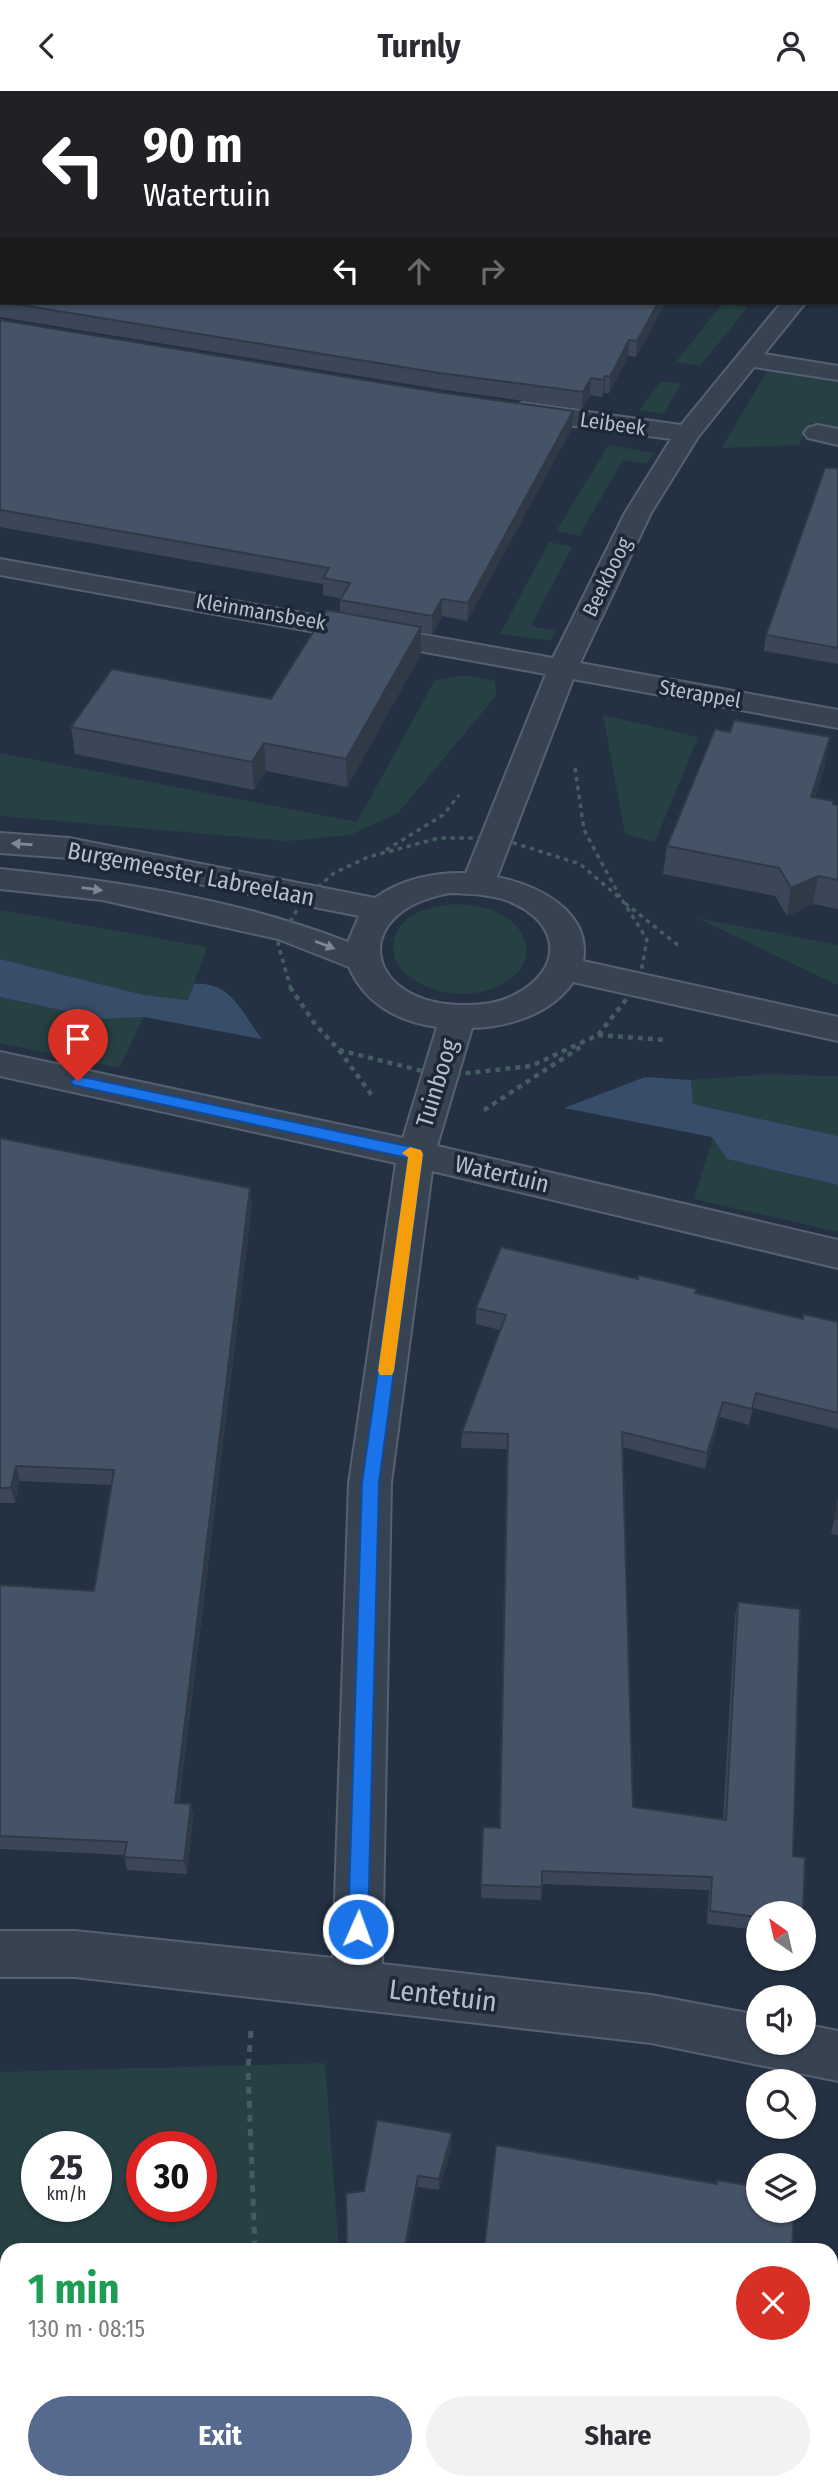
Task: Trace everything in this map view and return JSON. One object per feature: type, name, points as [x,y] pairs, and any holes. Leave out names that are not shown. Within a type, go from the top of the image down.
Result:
[{"type":"street","name":"Beekboog","points":[[478,883],[562,670],[638,513],[687,434],[791,305]]},
{"type":"street","points":[[746,359],[838,373]]},
{"type":"street","name":"Leibeek","points":[[505,409],[687,434]]},
{"type":"street","name":"Kleinmansbeek","points":[[0,567],[317,622],[562,670]]},
{"type":"street","name":"Sterappel","points":[[562,670],[838,719]]},
{"type":"street","name":"Burgemeester Labreelaan","points":[[0,843],[69,848],[381,910]]},
{"type":"street","name":"Burgemeester Labreelaan","points":[[0,879],[102,890],[286,930],[363,960]]},
{"type":"street","points":[[450,883],[478,883],[510,890],[539,903],[559,922],[568,945],[565,969],[550,990],[524,1006],[492,1017],[457,1018],[423,1012],[395,1000],[374,982],[363,960],[362,943],[369,925],[381,910],[400,897],[424,888],[450,883]]},
{"type":"street","points":[[565,969],[639,983],[838,1029]]},
{"type":"street","name":"Tuinboog","points":[[357,1985],[370,1483],[416,1154],[442,1076],[457,1018]]},
{"type":"street","name":"Watertuin","points":[[0,1064],[416,1154],[838,1254]]},
{"type":"street","name":"Lentetuin","points":[[0,1954],[75,1954],[357,1985],[651,2019],[746,2038]]},
{"type":"street","points":[[816,2052],[838,2056]]},
{"type":"path","points":[[575,764],[584,831],[622,900],[647,939],[639,983],[598,1035],[416,1154],[339,1050],[315,1024],[288,984],[278,944],[305,897],[338,870],[382,852],[439,838],[498,838],[580,864],[622,900],[684,950]]},
{"type":"path","points":[[382,852],[443,815],[460,795]]},
{"type":"path","points":[[339,1050],[442,1076],[531,1066],[598,1035],[676,1040]]},
{"type":"path","points":[[251,2038],[248,2069],[255,2243]]},
{"type":"green space","points":[[721,305],[748,307],[700,366],[676,362]]},
{"type":"green space","points":[[768,369],[838,381],[838,427],[811,423],[799,445],[722,448]]},
{"type":"green space","points":[[661,381],[681,384],[663,414],[639,410]]},
{"type":"green space","points":[[609,445],[654,453],[647,464],[623,460],[579,536],[556,531]]},
{"type":"green space","points":[[549,542],[572,547],[531,626],[555,630],[551,641],[500,634]]},
{"type":"green space","points":[[467,675],[495,681],[496,696],[398,813],[350,835],[287,841],[0,816],[0,753],[357,822],[435,680]]},
{"type":"green space","points":[[603,715],[698,737],[655,842],[625,834]]},
{"type":"green space","points":[[455,904],[492,910],[514,923],[520,931],[526,957],[515,975],[504,983],[476,993],[446,992],[419,983],[400,967],[393,949],[402,924],[424,910]]},
{"type":"green space","points":[[0,910],[207,947],[188,1000],[144,995],[0,959]]},
{"type":"green space","points":[[697,918],[838,945],[838,984],[835,984]]},
{"type":"green space","points":[[0,997],[102,1019],[144,1017],[119,1068],[0,1043]]},
{"type":"green space","points":[[767,1074],[838,1076],[838,1136],[693,1104],[691,1080]]},
{"type":"green space","points":[[713,1137],[727,1159],[838,1185],[838,1232],[694,1199]]},
{"type":"green space","points":[[325,2063],[338,2243],[0,2243],[0,2072]]},
{"type":"water","points":[[0,959],[144,995],[188,1000],[194,984],[207,984],[227,993],[235,1001],[262,1039],[144,1017],[102,1019],[0,997]]},
{"type":"water","points":[[645,1077],[691,1080],[693,1104],[838,1136],[838,1185],[727,1159],[712,1137],[564,1108]]},
{"type":"building","points":[[21,305],[657,305],[637,341],[629,340],[610,377],[605,376],[604,380],[591,378],[583,392],[439,373]]},
{"type":"building","points":[[0,320],[438,392],[573,411],[468,603],[442,599],[432,616],[340,600],[350,583],[323,578],[329,568],[0,510]]},
{"type":"building","points":[[825,468],[838,468],[838,648],[766,635]]},
{"type":"building","points":[[327,610],[421,627],[346,759],[264,743],[252,762],[71,727],[112,669],[271,699]]},
{"type":"building","points":[[734,720],[830,737],[811,797],[834,801],[833,804],[838,805],[838,880],[818,876],[791,888],[779,868],[667,846],[715,729],[730,732]]},
{"type":"building","points":[[0,1138],[250,1188],[175,1803],[191,1804],[184,1861],[124,1857],[127,1842],[0,1836],[0,1585],[94,1591],[114,1470],[16,1466],[11,1488],[0,1488]]},
{"type":"building","points":[[501,1247],[638,1279],[638,1275],[668,1282],[697,1289],[695,1293],[803,1319],[803,1314],[838,1322],[838,1413],[756,1393],[752,1409],[723,1402],[707,1453],[622,1432],[633,1807],[726,1820],[738,1602],[800,1609],[793,1856],[805,1858],[803,1901],[746,1901],[746,1916],[710,1911],[712,1877],[542,1871],[542,1887],[481,1885],[483,1827],[500,1828],[508,1434],[462,1432],[506,1315],[476,1308]]},
{"type":"building","points":[[377,2120],[452,2133],[439,2179],[418,2176],[405,2243],[347,2243],[346,2193],[364,2191]]},
{"type":"building","points":[[496,2145],[717,2184],[717,2180],[746,2185],[746,2223],[793,2223],[792,2243],[485,2243]]},
{"type":"slow traffic","points":[[386,1371],[416,1154],[410,1153]]},
{"type":"route","points":[[78,1081],[416,1154],[370,1483],[358,1929]]}]
